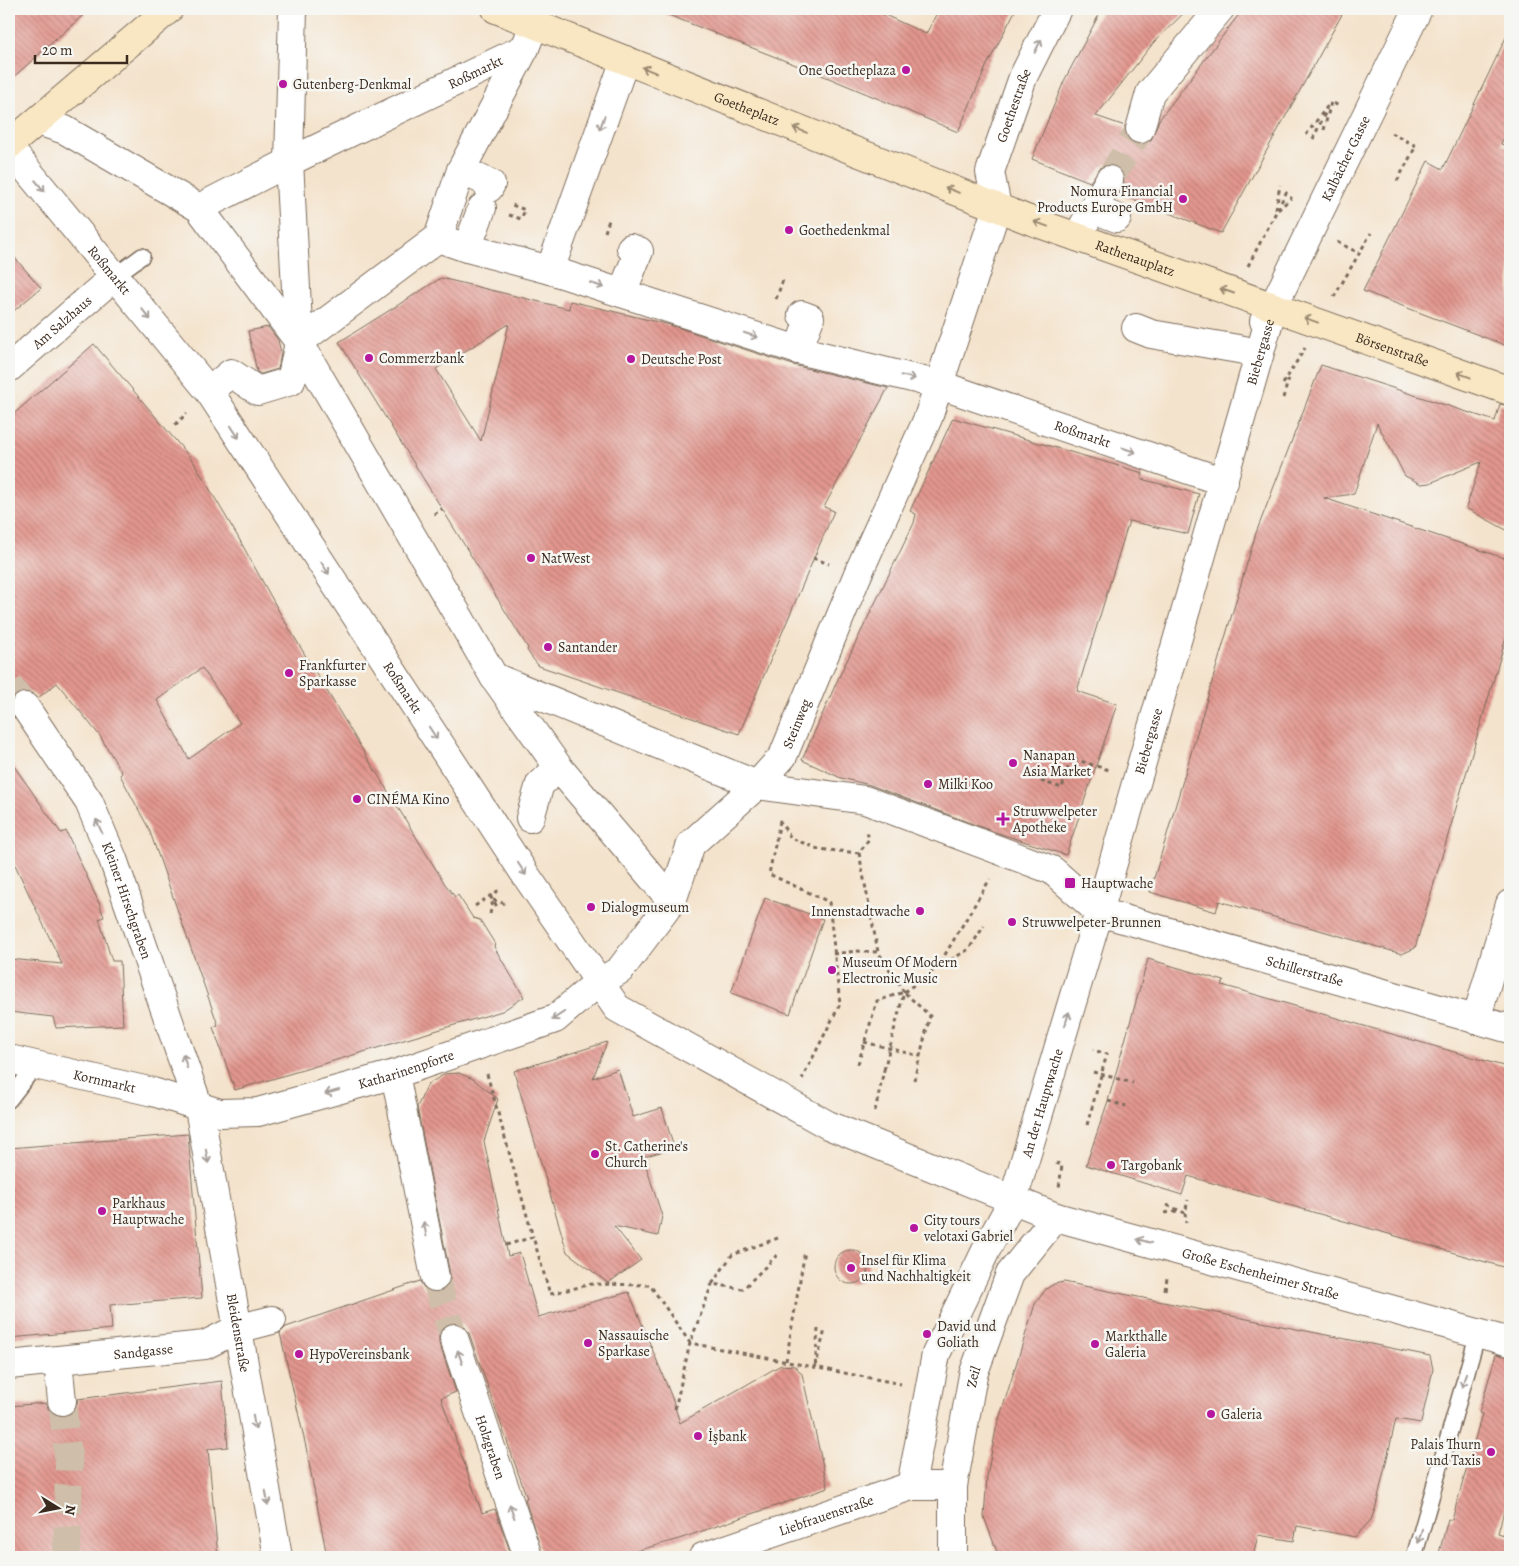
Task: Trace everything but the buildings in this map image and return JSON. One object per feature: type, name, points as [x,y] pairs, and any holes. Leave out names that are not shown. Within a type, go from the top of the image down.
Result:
[{"type":"main road","name":"Roßmarkt","points":[[9,147],[169,9]]},
{"type":"main road","name":"Goetheplatz","points":[[496,9],[530,36],[624,60],[997,208]]},
{"type":"main road","name":"Rathenauplatz","points":[[997,208],[1273,306]]},
{"type":"main road","name":"Börsenstraße","points":[[1273,306],[1510,391]]},
{"type":"street","points":[[209,392],[231,374],[258,391],[291,381],[299,342],[289,162],[293,9]]},
{"type":"street","name":"Goethestraße","points":[[997,208],[990,172],[1022,77],[1057,9]]},
{"type":"street","points":[[1140,129],[1150,93],[1220,9]]},
{"type":"street","name":"Kalbächer Gasse","points":[[1273,306],[1418,9]]},
{"type":"street","name":"Roßmarkt","points":[[198,208],[530,36]]},
{"type":"street","name":"Roßmarkt","points":[[530,36],[461,170],[438,238],[467,248],[550,270],[798,350],[940,385],[1218,480]]},
{"type":"street","points":[[550,270],[624,60]]},
{"type":"street","points":[[38,121],[65,130],[198,208],[299,342],[494,677],[559,768],[672,901]]},
{"type":"street","name":"Roßmarkt","points":[[9,147],[209,392],[525,874],[599,983]]},
{"type":"street","points":[[461,170],[491,184],[493,200],[467,248]]},
{"type":"street","points":[[1077,237],[1104,214],[1109,180]]},
{"type":"street","points":[[940,385],[997,208]]},
{"type":"street","points":[[299,342],[438,238]]},
{"type":"street","points":[[622,293],[639,251],[631,248]]},
{"type":"street","name":"Am Salzhaus","points":[[9,368],[115,276]]},
{"type":"street","name":"Biebergasse","points":[[1094,907],[1126,775],[1218,480],[1233,442],[1253,353],[1250,342],[1273,306]]},
{"type":"street","points":[[798,350],[810,318],[802,315]]},
{"type":"street","points":[[1136,328],[1151,334],[1253,353]]},
{"type":"street","name":"Steinweg","points":[[599,983],[620,970],[672,901],[691,844],[757,786],[783,756],[858,576],[928,418],[940,385]]},
{"type":"street","name":"Biebergasse","points":[[1094,907],[1218,480]]},
{"type":"street","points":[[494,677],[757,786],[865,800],[1052,870],[1094,907]]},
{"type":"street","name":"Kleiner Hirschgraben","points":[[26,708],[88,802],[110,850],[182,1054],[199,1108]]},
{"type":"street","points":[[530,818],[540,784],[559,768]]},
{"type":"street","points":[[1476,1020],[1510,904]]},
{"type":"street","name":"Schillerstraße","points":[[1094,907],[1510,1029]]},
{"type":"street","name":"An der Hauptwache","points":[[1013,1200],[1094,907]]},
{"type":"street","points":[[599,983],[617,1008],[828,1125],[1013,1200],[990,1242],[936,1354],[911,1486]]},
{"type":"street","name":"Katharinenpforte","points":[[199,1108],[220,1113],[258,1112],[396,1074],[555,1019],[599,983]]},
{"type":"street","name":"Kornmarkt","points":[[9,1060],[154,1092],[199,1108]]},
{"type":"street","points":[[396,1074],[435,1277]]},
{"type":"street","name":"Bleidenstraße","points":[[199,1108],[278,1557]]},
{"type":"street","name":"Große Eschenheimer Straße","points":[[1013,1200],[1056,1217],[1510,1342]]},
{"type":"street","name":"Zeil","points":[[953,1557],[953,1486],[973,1375],[1010,1274],[1056,1217]]},
{"type":"street","name":"Sandgasse","points":[[9,1365],[205,1345],[237,1328],[272,1320]]},
{"type":"street","name":"Holzgraben","points":[[454,1338],[528,1557]]},
{"type":"street","points":[[58,1361],[62,1401]]},
{"type":"street","name":"Liebfrauenstraße","points":[[703,1557],[911,1486],[953,1486]]},
{"type":"lane","points":[[115,276],[142,256]]},
{"type":"lane","points":[[9,1100],[36,1065]]},
{"type":"lane","points":[[1414,1557],[1478,1333]]},
{"type":"path","points":[[1306,135],[1331,102],[1313,139]]},
{"type":"path","points":[[1276,212],[1280,185]]},
{"type":"path","points":[[1246,268],[1288,189]]},
{"type":"path","points":[[1276,212],[1296,193]]},
{"type":"path","points":[[493,200],[525,210],[521,219]]},
{"type":"path","points":[[603,236],[610,217]]},
{"type":"path","points":[[1359,253],[1371,233]]},
{"type":"path","points":[[774,304],[783,280]]},
{"type":"path","points":[[1283,398],[1290,373]]},
{"type":"path","points":[[1056,761],[1058,754],[1126,775]]},
{"type":"path","points":[[1040,782],[1062,788],[1071,758]]},
{"type":"path","points":[[780,820],[769,874],[829,902],[833,954],[840,1004],[790,1104]]},
{"type":"path","points":[[791,838],[818,849],[859,853]]},
{"type":"path","points":[[869,839],[859,853],[878,952],[904,992],[930,1016],[914,1080]]},
{"type":"path","points":[[492,898],[506,904]]},
{"type":"path","points":[[492,898],[498,908]]},
{"type":"path","points":[[490,914],[492,898]]},
{"type":"path","points":[[937,968],[976,902]]},
{"type":"path","points":[[858,1064],[877,1001],[904,992],[937,968],[969,949],[984,926]]},
{"type":"path","points":[[833,954],[856,951],[878,952]]},
{"type":"path","points":[[868,1141],[904,992]]},
{"type":"path","points":[[864,1042],[920,1056]]},
{"type":"path","points":[[479,1045],[550,1294],[592,1284],[650,1285],[690,1343],[930,1389]]},
{"type":"path","points":[[1087,1125],[1107,1054],[1093,1050]]},
{"type":"path","points":[[1093,1072],[1133,1083]]},
{"type":"path","points":[[1108,1101],[1126,1106]]},
{"type":"path","points":[[1167,1205],[1185,1213],[1188,1200]]},
{"type":"path","points":[[1166,1213],[1178,1211]]},
{"type":"path","points":[[506,1245],[533,1237]]},
{"type":"path","points":[[675,1409],[690,1343],[712,1284],[732,1255],[778,1238]]},
{"type":"path","points":[[786,1361],[805,1251]]},
{"type":"path","points":[[712,1284],[743,1289],[779,1253]]},
{"type":"path","points":[[1164,1290],[1168,1275]]},
{"type":"path","points":[[815,1368],[818,1329]]},
{"type":"path","points":[[815,1368],[825,1330]]},
{"type":"tunnel","points":[[1109,180],[1140,129]]},
{"type":"tunnel","points":[[9,686],[25,707]]},
{"type":"tunnel","points":[[435,1277],[454,1338]]},
{"type":"tunnel","points":[[62,1401],[69,1464],[67,1557]]},
{"type":"place","name":"One Goetheplaza","points":[[906,70]]},
{"type":"place","name":"Gutenberg-Denkmal","points":[[283,84]]},
{"type":"place","name":"Nomura Financial Products Europe GmbH","points":[[1183,199]]},
{"type":"place","name":"Goethedenkmal","points":[[789,230]]},
{"type":"place","name":"Commerzbank","points":[[369,358]]},
{"type":"place","name":"Deutsche Post","points":[[631,359]]},
{"type":"place","name":"NatWest","points":[[531,558]]},
{"type":"place","name":"Santander","points":[[548,647]]},
{"type":"place","name":"Frankfurter Sparkasse","points":[[289,673]]},
{"type":"place","name":"Nanapan Asia Market","points":[[1013,763]]},
{"type":"place","name":"Milki Koo","points":[[928,784]]},
{"type":"place","name":"CINÉMA Kino","points":[[357,799]]},
{"type":"place","name":"Struwwelpeter Apotheke","points":[[1003,819]]},
{"type":"place","name":"Hauptwache","points":[[1070,883]]},
{"type":"place","name":"Dialogmuseum","points":[[591,907]]},
{"type":"place","name":"Innenstadtwache","points":[[920,911]]},
{"type":"place","name":"Struwwelpeter-Brunnen","points":[[1012,922]]},
{"type":"place","name":"Museum Of Modern Electronic Music","points":[[832,970]]},
{"type":"place","name":"St. Catherine's Church","points":[[595,1154]]},
{"type":"place","name":"Targobank","points":[[1111,1165]]},
{"type":"place","name":"Parkhaus Hauptwache","points":[[102,1211]]},
{"type":"place","name":"City tours velotaxi Gabriel","points":[[914,1228]]},
{"type":"place","name":"Insel für Klima und Nachhaltigkeit","points":[[851,1268]]},
{"type":"place","name":"David und Goliath","points":[[927,1334]]},
{"type":"place","name":"Nassauische Sparkase","points":[[588,1343]]},
{"type":"place","name":"Markthalle Galeria","points":[[1095,1344]]},
{"type":"place","name":"HypoVereinsbank","points":[[299,1354]]},
{"type":"place","name":"Galeria","points":[[1211,1414]]},
{"type":"place","name":"İşbank","points":[[698,1436]]},
{"type":"place","name":"Palais Thurn und Taxis","points":[[1491,1452]]}]
